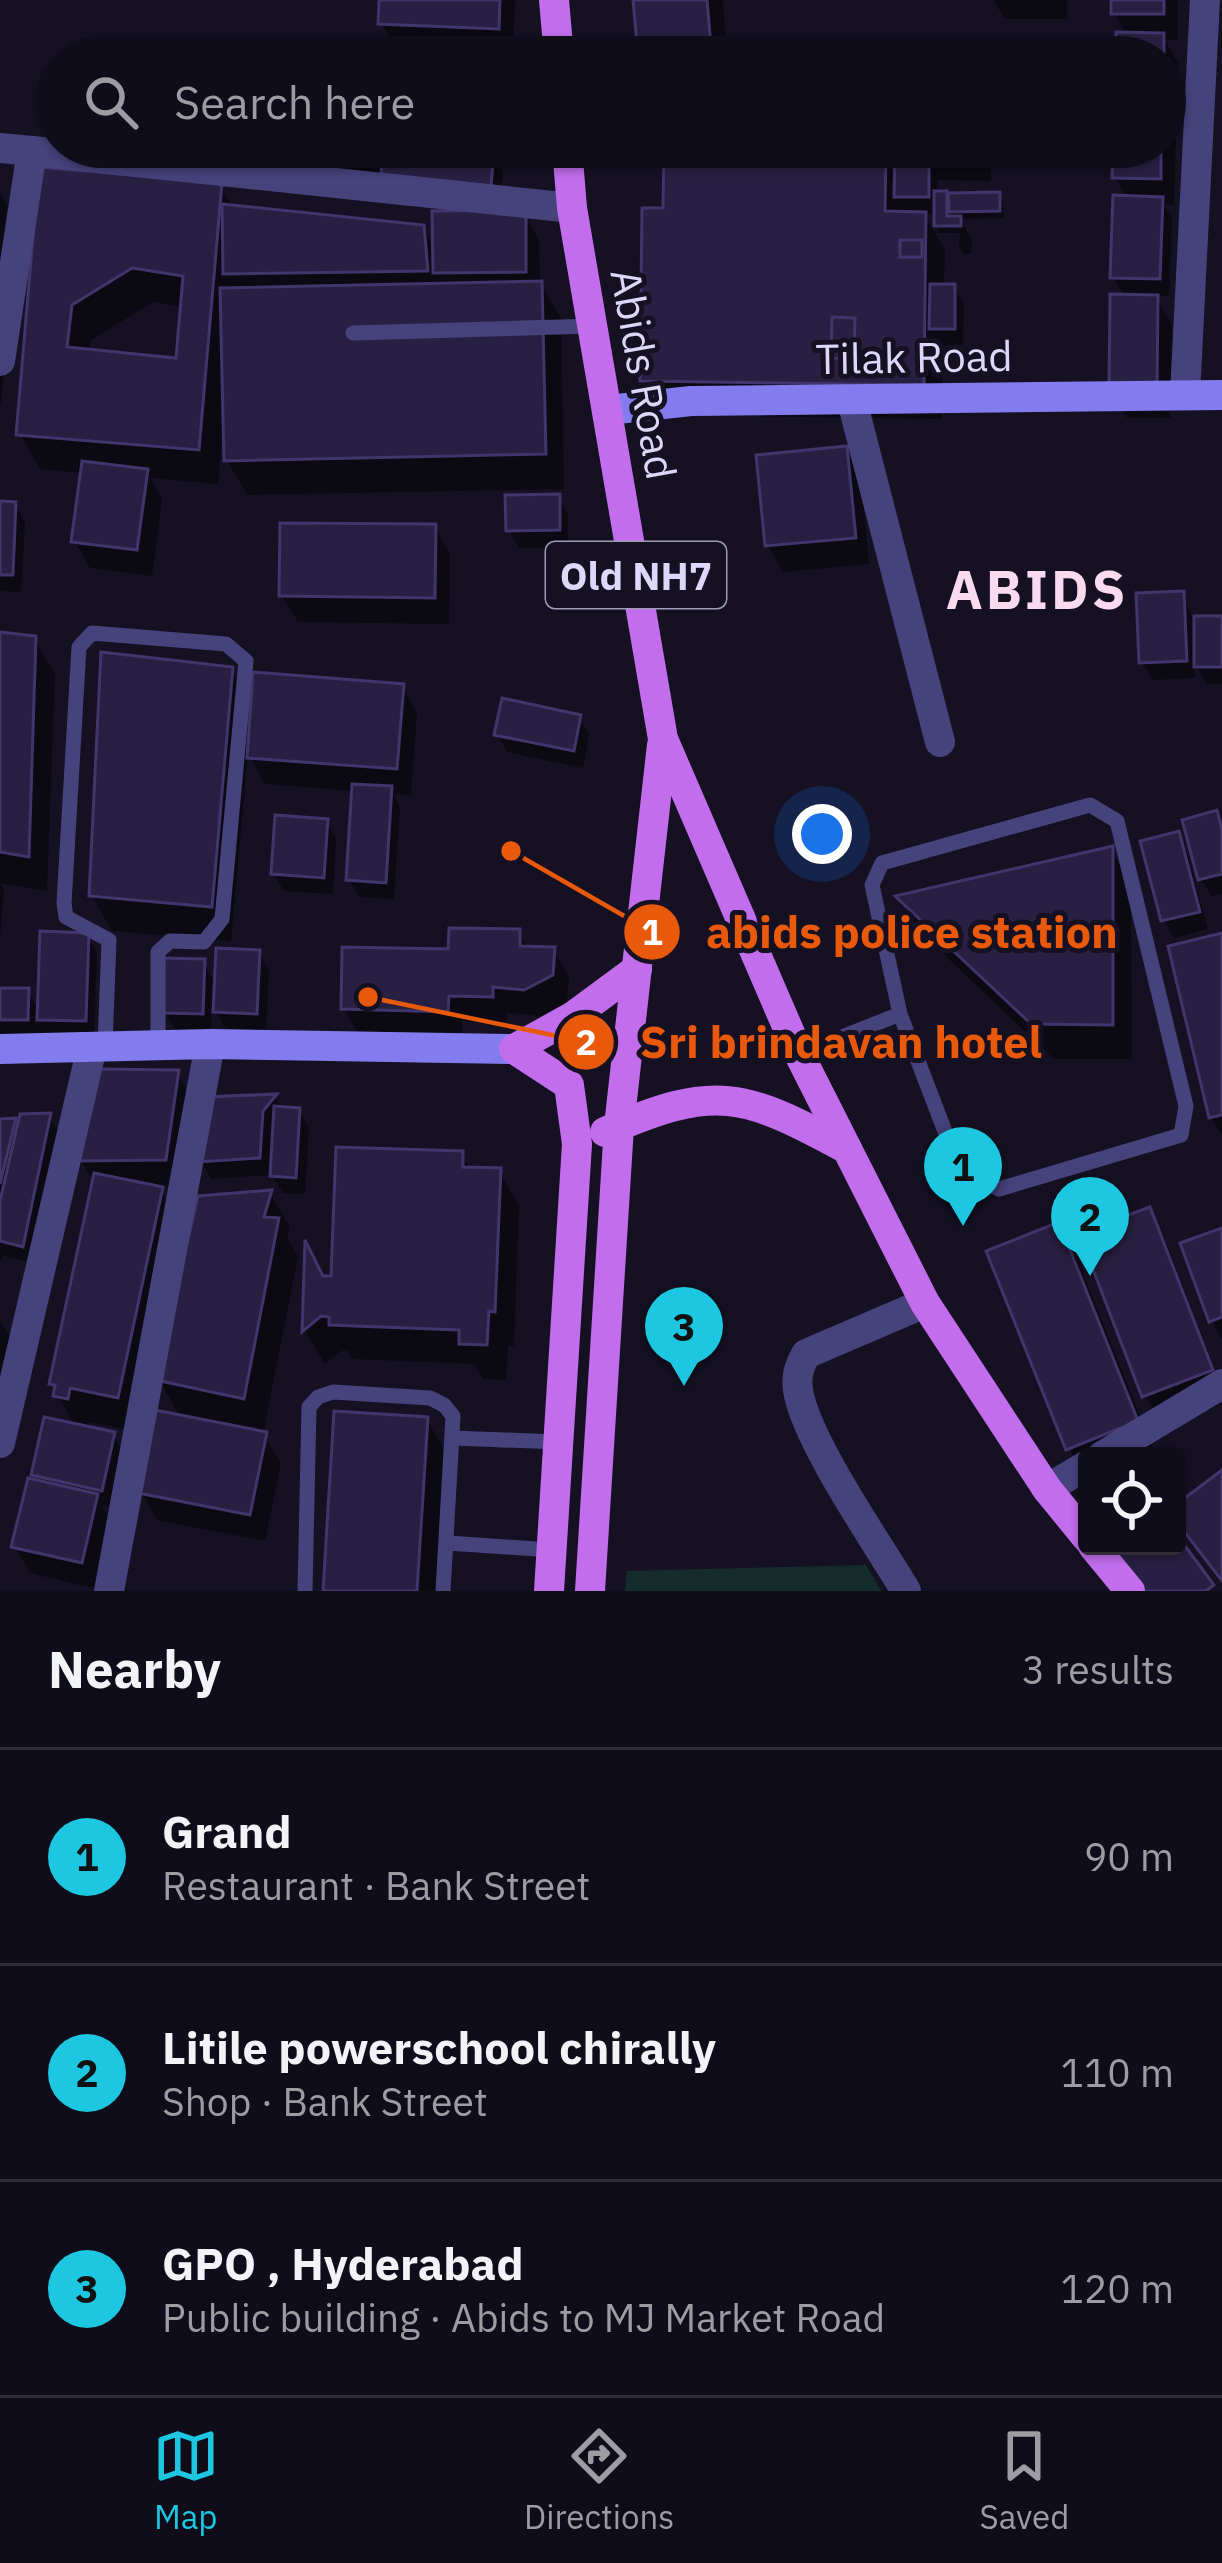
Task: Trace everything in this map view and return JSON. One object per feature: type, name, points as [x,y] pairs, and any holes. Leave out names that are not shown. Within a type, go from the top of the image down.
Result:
[{"type":"main road","points":[[554,0],[557,36]]},
{"type":"main road","name":"Abids Road","points":[[569,168],[663,739],[799,1054],[925,1303],[1047,1489],[1078,1527]]},
{"type":"main road","name":"Tilak Road","points":[[608,410],[691,401],[1222,395]]},
{"type":"main road","name":"Old NH7","points":[[590,1591],[619,1126],[663,739]]},
{"type":"main road","points":[[0,1049],[210,1044],[514,1049],[572,1016],[637,969]]},
{"type":"main road","points":[[514,1049],[569,1085],[577,1144],[549,1591]]},
{"type":"main road","points":[[577,1144],[696,1099],[745,1101],[848,1149]]},
{"type":"main road","points":[[1101,1555],[1130,1591]]},
{"type":"street","points":[[1185,395],[1204,0]]},
{"type":"street","points":[[0,148],[36,151]]},
{"type":"street","points":[[0,361],[32,151]]},
{"type":"street","points":[[193,168],[572,208]]},
{"type":"street","points":[[852,401],[940,742]]},
{"type":"street","points":[[109,1591],[210,1044]]},
{"type":"street","points":[[0,1443],[98,1047]]},
{"type":"street","points":[[906,1591],[811,1429],[798,1393],[797,1370],[806,1354],[925,1303]]},
{"type":"street","points":[[1117,1447],[1222,1384]]},
{"type":"street","points":[[1047,1489],[1078,1470]]},
{"type":"lane","points":[[353,333],[593,326]]},
{"type":"lane","points":[[98,1047],[109,940],[66,917],[64,903],[80,647],[92,633],[226,644],[246,661],[222,919],[204,942],[170,941],[158,952],[158,1045]]},
{"type":"lane","points":[[1090,805],[1117,821],[1186,1106],[1181,1135],[999,1189],[959,1168],[900,1014],[872,885],[882,863],[1090,805]]},
{"type":"lane","points":[[799,1054],[900,1014]]},
{"type":"lane","points":[[305,1591],[309,1407],[333,1391],[430,1398],[453,1416],[443,1591]]},
{"type":"lane","points":[[453,1438],[559,1442]]},
{"type":"lane","points":[[448,1543],[551,1550]]},
{"type":"green space","points":[[866,1565],[881,1591],[625,1591],[627,1571]]},
{"type":"building","points":[[379,0],[500,0],[499,29],[378,24]]},
{"type":"building","points":[[633,0],[707,0],[710,36],[636,36]]},
{"type":"building","points":[[1111,0],[1164,0],[1164,14],[1111,14]]},
{"type":"building","points":[[1116,32],[1164,33],[1164,36],[1116,36]]},
{"type":"building","points":[[39,168],[222,183],[199,450],[16,435]],"holes":[[[132,268],[183,276],[176,358],[67,347],[72,305]]]},
{"type":"building","points":[[382,168],[493,168],[491,186],[381,174]]},
{"type":"building","points":[[664,168],[886,168],[885,211],[926,212],[924,385],[640,381],[642,208],[663,208]]},
{"type":"building","points":[[895,168],[929,168],[929,197],[894,197]]},
{"type":"building","points":[[1112,168],[1161,168],[1161,179],[1112,178]]},
{"type":"building","points":[[934,191],[947,191],[947,216],[961,216],[961,226],[934,226]]},
{"type":"building","points":[[1000,192],[1000,211],[949,212],[948,193]]},
{"type":"building","points":[[1113,195],[1163,197],[1160,279],[1110,278]]},
{"type":"building","points":[[222,204],[424,225],[428,271],[223,274]]},
{"type":"building","points":[[526,210],[526,272],[433,273],[432,211]]},
{"type":"building","points":[[900,240],[922,240],[922,257],[900,257]]},
{"type":"building","points":[[542,281],[546,454],[224,461],[220,288]]},
{"type":"building","points":[[930,284],[955,284],[955,329],[929,329]]},
{"type":"building","points":[[1110,294],[1158,295],[1157,392],[1109,392]]},
{"type":"building","points":[[832,317],[855,318],[854,359],[831,358]]},
{"type":"building","points":[[847,446],[856,538],[765,546],[756,455]]},
{"type":"building","points":[[82,461],[148,469],[137,550],[71,542]]},
{"type":"building","points":[[560,494],[560,530],[506,531],[505,495]]},
{"type":"building","points":[[0,501],[16,502],[13,575],[0,575]]},
{"type":"building","points":[[280,523],[436,524],[435,598],[279,596]]},
{"type":"building","points":[[1184,591],[1187,661],[1139,663],[1136,593]]},
{"type":"building","points":[[1194,616],[1222,616],[1222,667],[1194,667]]},
{"type":"building","points":[[0,632],[36,636],[29,857],[0,852]]},
{"type":"building","points":[[101,652],[233,667],[212,907],[89,896]]},
{"type":"building","points":[[253,672],[404,684],[397,769],[247,758]]},
{"type":"building","points":[[502,698],[581,715],[574,751],[494,735]]},
{"type":"building","points":[[352,784],[392,786],[386,883],[346,880]]},
{"type":"building","points":[[1217,810],[1222,874],[1198,880],[1182,820]]},
{"type":"building","points":[[275,815],[328,819],[324,878],[271,874]]},
{"type":"building","points":[[1179,831],[1200,912],[1161,921],[1140,841]]},
{"type":"building","points":[[1113,846],[1113,1025],[1031,1024],[895,896]]},
{"type":"building","points":[[449,928],[520,929],[520,946],[555,947],[553,975],[524,990],[493,987],[493,997],[449,996],[448,1012],[341,1009],[342,947],[448,949]]},
{"type":"building","points":[[40,931],[89,933],[86,1021],[37,1020]]},
{"type":"building","points":[[1222,933],[1222,1115],[1209,1118],[1168,946]]},
{"type":"building","points":[[216,948],[260,950],[257,1014],[213,1012]]},
{"type":"building","points":[[164,958],[205,959],[203,1014],[162,1013]]},
{"type":"building","points":[[0,988],[29,988],[28,1020],[0,1020]]},
{"type":"building","points":[[96,1069],[179,1070],[166,1160],[78,1161]]},
{"type":"building","points":[[277,1094],[263,1111],[260,1158],[198,1162],[205,1097]]},
{"type":"building","points":[[274,1106],[300,1108],[296,1178],[270,1176]]},
{"type":"building","points":[[51,1113],[23,1247],[0,1241],[0,1201],[20,1114]]},
{"type":"building","points":[[16,1118],[0,1184],[0,1119]]},
{"type":"building","points":[[336,1147],[463,1151],[463,1167],[501,1168],[495,1312],[489,1311],[487,1345],[459,1344],[459,1330],[329,1325],[329,1317],[321,1316],[302,1332],[305,1240],[323,1276],[331,1276]]},
{"type":"building","points":[[94,1173],[163,1187],[118,1398],[70,1388],[68,1399],[53,1396],[55,1385],[49,1384]]},
{"type":"building","points":[[272,1190],[264,1217],[279,1218],[244,1399],[156,1380],[198,1196]]},
{"type":"building","points":[[1150,1207],[1213,1370],[1142,1397],[1079,1233]]},
{"type":"building","points":[[1059,1222],[1138,1421],[1066,1450],[986,1251]]},
{"type":"building","points":[[1222,1228],[1222,1317],[1209,1322],[1180,1243]]},
{"type":"building","points":[[155,1410],[267,1432],[250,1515],[138,1493]]},
{"type":"building","points":[[334,1411],[428,1417],[417,1591],[323,1591]]},
{"type":"building","points":[[44,1417],[115,1432],[102,1491],[31,1475]]},
{"type":"building","points":[[1222,1470],[1222,1581],[1186,1534],[1186,1497]]},
{"type":"building","points":[[28,1478],[98,1494],[82,1563],[11,1547]]},
{"type":"building","points":[[1186,1547],[1214,1585],[1206,1591],[1133,1591],[1108,1555],[1186,1555]]},
{"type":"place","name":"abids police station","points":[[511,851]]},
{"type":"place","name":"Sri brindavan hotel","points":[[368,997]]},
{"type":"place","name":"Grand","points":[[963,1226]]},
{"type":"place","name":"Litile powerschool chirally","points":[[1090,1276]]},
{"type":"place","name":"GPO , Hyderabad","points":[[684,1386]]},
{"type":"district","name":"ABIDS","points":[[1037,589]]}]
